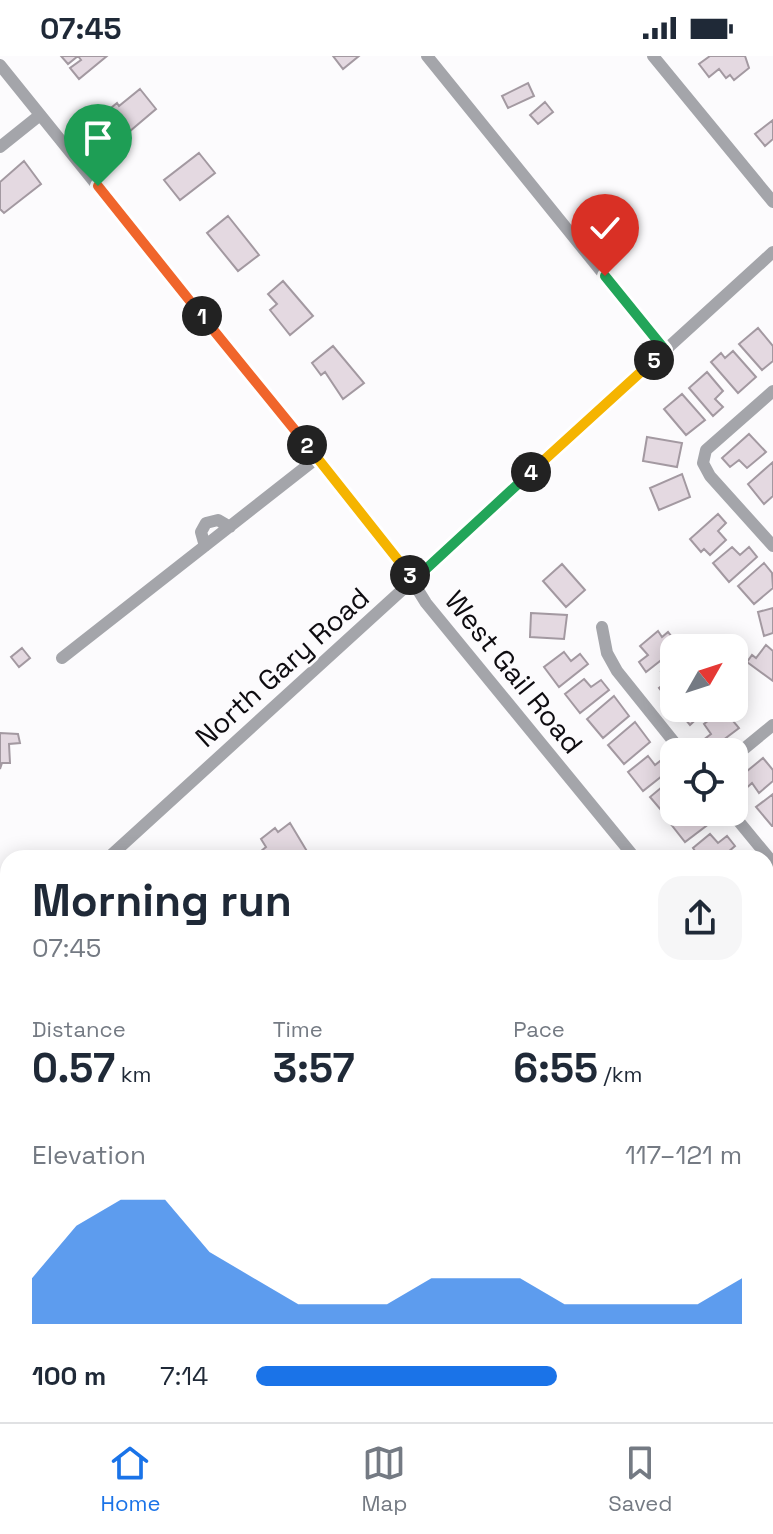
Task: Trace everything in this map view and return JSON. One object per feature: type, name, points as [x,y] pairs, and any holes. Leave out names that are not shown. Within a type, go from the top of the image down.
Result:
[{"type":"street","points":[[427,56],[665,350]]},
{"type":"street","points":[[653,56],[773,202]]},
{"type":"street","name":"West Gail Road","points":[[0,65],[317,458],[413,581],[426,603],[628,850]]},
{"type":"street","points":[[0,147],[40,115]]},
{"type":"street","name":"North Gary Road","points":[[117,850],[773,252]]},
{"type":"street","points":[[773,391],[706,450],[703,463],[710,476],[773,546]]},
{"type":"street","points":[[62,658],[317,458]]},
{"type":"street","points":[[602,627],[607,653],[617,671],[671,738]]},
{"type":"street","points":[[748,746],[773,725]]},
{"type":"street","points":[[743,826],[762,850]]},
{"type":"building","points":[[61,56],[78,56],[68,64]]},
{"type":"building","points":[[78,56],[107,56],[79,79],[70,68],[81,60]]},
{"type":"building","points":[[333,56],[359,56],[343,69]]},
{"type":"building","points":[[710,56],[745,56],[749,68],[734,80],[730,75],[726,78],[719,69],[709,77],[699,64]]},
{"type":"building","points":[[528,83],[534,96],[508,108],[502,96]]},
{"type":"building","points":[[140,89],[156,109],[123,137],[106,112]]},
{"type":"building","points":[[545,102],[553,112],[538,124],[530,115]]},
{"type":"building","points":[[773,120],[773,139],[765,146],[755,134]]},
{"type":"building","points":[[199,153],[215,173],[180,200],[164,180]]},
{"type":"building","points":[[24,161],[41,184],[4,213],[0,209],[0,182]]},
{"type":"building","points":[[228,216],[259,255],[238,271],[207,233]]},
{"type":"building","points":[[283,281],[313,316],[290,335],[270,310],[277,304],[268,294]]},
{"type":"building","points":[[758,328],[773,346],[773,361],[762,370],[739,344]]},
{"type":"building","points":[[333,346],[364,383],[343,399],[325,372],[321,375],[312,363]]},
{"type":"building","points":[[733,351],[756,377],[738,393],[711,362],[721,353],[725,358]]},
{"type":"building","points":[[707,372],[723,391],[715,399],[723,407],[713,416],[689,388]]},
{"type":"building","points":[[682,394],[705,420],[686,435],[664,409]]},
{"type":"building","points":[[749,434],[766,452],[747,468],[739,460],[730,467],[722,458]]},
{"type":"building","points":[[647,437],[682,443],[677,467],[643,461]]},
{"type":"building","points":[[773,462],[773,496],[764,504],[748,484]]},
{"type":"building","points":[[682,474],[690,497],[659,510],[650,488]]},
{"type":"building","points":[[718,514],[726,523],[718,531],[726,540],[710,555],[704,549],[701,552],[690,539]]},
{"type":"building","points":[[732,547],[740,555],[749,547],[757,557],[729,582],[713,563]]},
{"type":"building","points":[[764,563],[772,573],[773,588],[754,604],[738,586]]},
{"type":"building","points":[[562,564],[585,590],[566,607],[543,581]]},
{"type":"building","points":[[773,608],[773,633],[764,636],[758,612]]},
{"type":"building","points":[[531,613],[567,615],[564,639],[530,637]]},
{"type":"building","points":[[658,631],[660,661],[646,672],[639,662],[648,655],[640,646]]},
{"type":"building","points":[[766,645],[773,651],[773,681],[748,663],[752,655],[756,658]]},
{"type":"building","points":[[22,648],[30,658],[19,667],[11,657]]},
{"type":"building","points":[[564,652],[571,661],[580,654],[588,664],[559,687],[544,667]]},
{"type":"building","points":[[584,679],[591,687],[601,680],[609,690],[580,713],[565,694]]},
{"type":"building","points":[[614,696],[629,716],[603,738],[587,719]]},
{"type":"building","points":[[635,722],[650,742],[624,764],[608,745]]},
{"type":"building","points":[[734,722],[739,728],[726,738],[706,738],[711,734],[704,724]]},
{"type":"building","points":[[0,733],[18,734],[20,743],[9,744],[10,763],[2,763],[0,769]]},
{"type":"building","points":[[648,756],[655,765],[660,761],[660,778],[643,791],[628,772]]},
{"type":"building","points":[[763,758],[773,770],[773,781],[759,793],[752,783],[748,787],[748,770]]},
{"type":"building","points":[[660,789],[660,809],[650,797]]},
{"type":"building","points":[[773,794],[773,826],[772,826],[756,807]]},
{"type":"building","points":[[290,823],[306,850],[262,850],[266,847],[261,839],[275,828],[278,832]]},
{"type":"building","points":[[672,826],[706,826],[685,842]]},
{"type":"building","points":[[710,834],[718,843],[727,836],[735,846],[730,850],[693,848]]},
{"type":"route","points":[[98,186],[413,581],[665,350],[605,276]]}]
